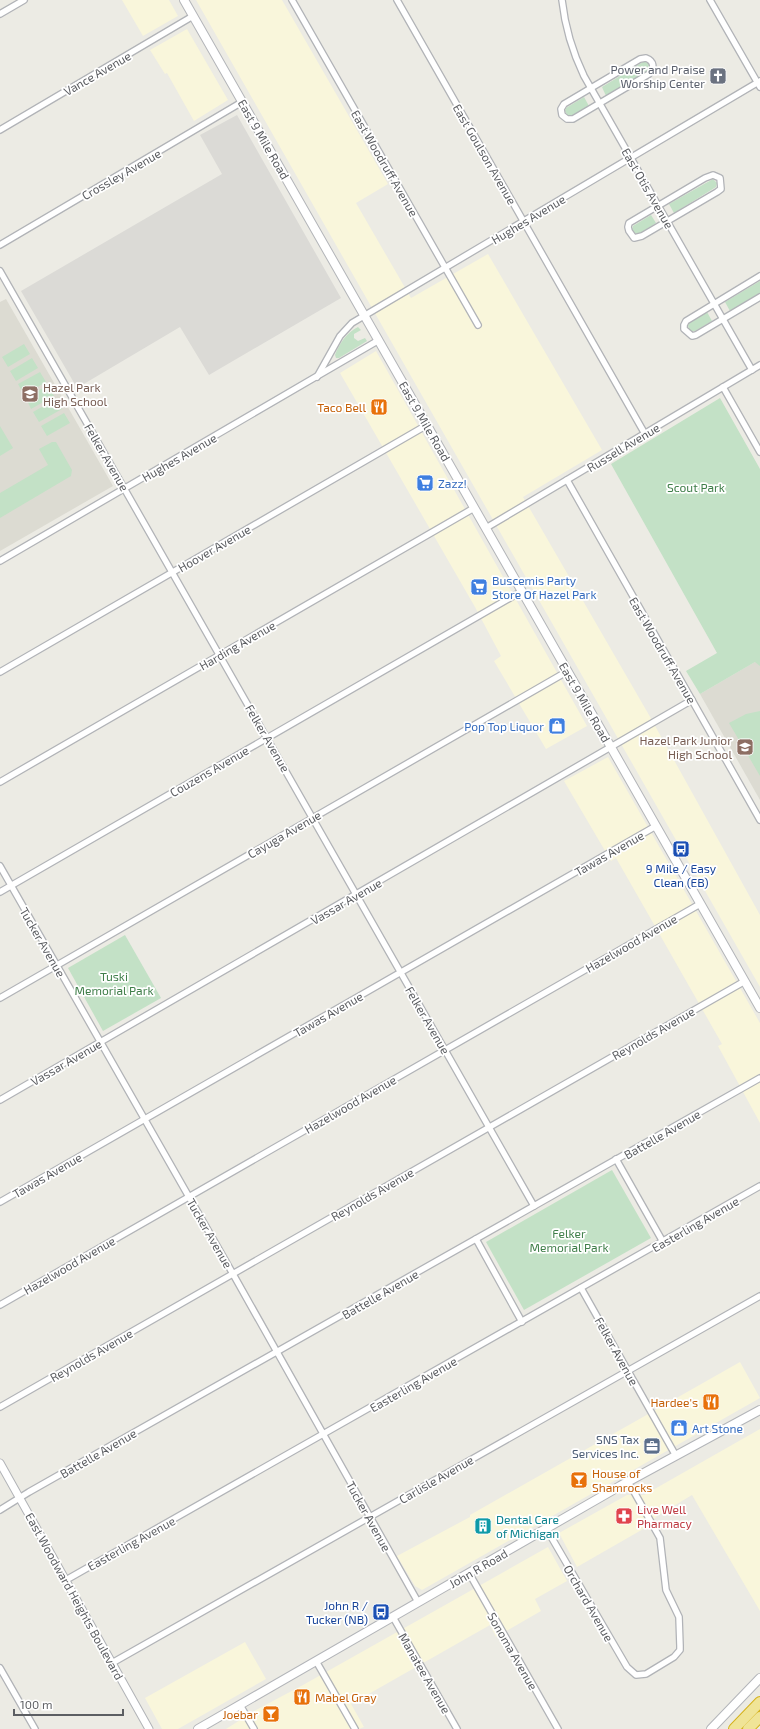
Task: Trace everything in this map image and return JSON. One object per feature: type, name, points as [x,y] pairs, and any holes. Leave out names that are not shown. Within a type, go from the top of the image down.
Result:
[{"type":"highway","points":[[734,1729],[760,1702]]},
{"type":"highway","points":[[748,1729],[760,1717]]},
{"type":"main road","name":"East 9 Mile Road","points":[[184,0],[760,1008]]},
{"type":"main road","name":"John R Road","points":[[198,1729],[627,1482],[760,1410]]},
{"type":"main road","points":[[711,1729],[760,1678]]},
{"type":"street","points":[[0,14],[24,0]]},
{"type":"street","name":"East Woodruff Avenue","points":[[292,0],[478,326]]},
{"type":"street","name":"East Goulson Avenue","points":[[397,0],[645,434]]},
{"type":"street","name":"East Otis Avenue","points":[[562,0],[564,21],[572,48],[591,88],[752,370]]},
{"type":"street","points":[[710,0],[759,83]]},
{"type":"street","name":"Vance Avenue","points":[[0,130],[193,16]]},
{"type":"street","points":[[646,58],[652,61],[654,67],[649,74],[573,119],[566,119],[562,115],[561,109],[564,104],[591,88],[640,59],[646,58]]},
{"type":"street","name":"Hughes Avenue","points":[[317,377],[340,336],[350,325],[759,83]]},
{"type":"street","name":"Crossley Avenue","points":[[0,245],[242,102]]},
{"type":"street","points":[[709,176],[717,176],[720,178],[721,189],[718,192],[638,238],[634,238],[629,232],[629,223],[658,206],[709,176]]},
{"type":"street","name":"Felker Avenue","points":[[0,271],[534,1206]]},
{"type":"street","points":[[760,276],[686,321],[684,324],[684,329],[692,336],[696,335],[760,297]]},
{"type":"street","name":"Hughes Avenue","points":[[0,561],[379,340]]},
{"type":"street","name":"Russell Avenue","points":[[486,528],[760,365]]},
{"type":"street","points":[[723,387],[760,452]]},
{"type":"street","name":"Hoover Avenue","points":[[0,672],[427,425]]},
{"type":"street","name":"East Woodruff Avenue","points":[[567,480],[760,820]]},
{"type":"street","name":"Harding Avenue","points":[[0,782],[474,508]]},
{"type":"street","name":"Couzens Avenue","points":[[0,892],[522,591]]},
{"type":"street","name":"Cayuga Avenue","points":[[0,998],[568,671]]},
{"type":"street","name":"Vassar Avenue","points":[[0,1100],[692,700]]},
{"type":"street","name":"Tawas Avenue","points":[[0,1202],[656,826]]},
{"type":"street","name":"Tucker Avenue","points":[[0,866],[234,1274],[418,1602]]},
{"type":"street","name":"Hazelwood Avenue","points":[[0,1305],[700,904]]},
{"type":"street","name":"Reynolds Avenue","points":[[0,1408],[745,981]]},
{"type":"street","name":"Battelle Avenue","points":[[0,1510],[760,1078]]},
{"type":"street","points":[[616,1159],[663,1242]]},
{"type":"street","name":"Easterling Avenue","points":[[66,1580],[760,1186]]},
{"type":"street","points":[[476,1239],[522,1322]]},
{"type":"street","name":"Felker Avenue","points":[[581,1288],[676,1456]]},
{"type":"street","name":"Carlisle Avenue","points":[[112,1663],[760,1296]]},
{"type":"street","name":"East Woodward Heights Boulevard","points":[[0,1463],[149,1729]]},
{"type":"street","name":"Orchard Avenue","points":[[546,1528],[627,1667],[636,1675],[646,1674],[678,1653],[680,1646],[680,1623],[678,1613],[668,1595],[665,1584],[660,1538],[627,1482]]},
{"type":"street","name":"Sonoma Avenue","points":[[469,1573],[558,1729]]},
{"type":"street","name":"Manatee Avenue","points":[[393,1617],[457,1729]]},
{"type":"street","points":[[316,1661],[355,1729]]},
{"type":"street","points":[[0,1668],[35,1729]]},
{"type":"street","points":[[240,1705],[254,1729]]},
{"type":"shaded area","points":[[122,0],[169,0],[178,16],[143,36]]},
{"type":"shaded area","points":[[196,0],[282,0],[388,184],[356,203],[411,298],[488,254],[602,450],[523,497],[649,715],[760,915],[760,987]]},
{"type":"shaded area","points":[[187,29],[228,100],[194,121],[167,73],[165,74],[150,50]]},
{"type":"shaded area","points":[[237,115],[341,298],[209,375],[180,327],[77,388],[21,291],[222,174],[200,135]]},
{"type":"shaded area","name":"Hazel Park High School","points":[[6,299],[113,486],[0,551],[0,302]]},
{"type":"shaded area","points":[[376,351],[587,726],[546,749],[494,661],[501,656],[475,607],[340,373]]},
{"type":"shaded area","name":"Hazel Park Junior High School","points":[[760,659],[760,800],[700,694]]},
{"type":"shaded area","points":[[608,757],[760,1023],[760,1123],[718,1046],[722,1044],[616,858],[611,861],[564,781]]},
{"type":"shaded area","points":[[740,1362],[760,1398],[422,1590],[415,1586],[397,1556],[470,1517],[470,1515]]},
{"type":"shaded area","points":[[760,1429],[760,1611],[692,1495],[657,1516],[645,1528],[577,1567],[559,1533],[627,1495],[644,1495]]},
{"type":"shaded area","points":[[548,1547],[567,1581],[535,1599],[541,1611],[496,1637],[490,1625],[351,1704],[364,1727],[359,1729],[226,1729],[256,1710]]},
{"type":"shaded area","points":[[245,1642],[266,1679],[178,1729],[162,1729],[145,1698]]},
{"type":"green space","points":[[643,62],[649,64],[649,70],[606,96],[602,87]]},
{"type":"green space","points":[[584,97],[589,106],[572,116],[567,115],[565,111],[566,108]]},
{"type":"green space","points":[[713,179],[717,183],[716,187],[674,213],[669,204]]},
{"type":"green space","points":[[651,215],[656,223],[639,234],[634,233],[632,229],[633,226]]},
{"type":"green space","points":[[760,281],[760,293],[730,311],[725,302]]},
{"type":"green space","points":[[707,312],[712,321],[695,331],[690,331],[688,326],[689,323]]},
{"type":"green space","points":[[358,327],[361,330],[354,334],[354,338],[358,341],[365,338],[367,341],[339,358],[336,358],[335,355],[341,343],[350,332]]},
{"type":"green space","points":[[24,344],[30,354],[8,367],[2,357]]},
{"type":"green space","points":[[32,358],[38,368],[16,381],[10,371]]},
{"type":"green space","points":[[40,372],[46,382],[24,395],[18,384]]},
{"type":"green space","points":[[48,385],[54,396],[31,409],[26,398]]},
{"type":"green space","name":"Scout Park","points":[[720,398],[760,469],[760,666],[755,662],[700,694],[686,671],[717,653],[611,464]]},
{"type":"green space","points":[[56,399],[62,409],[39,422],[33,412]]},
{"type":"green space","points":[[64,413],[70,423],[47,436],[41,426]]},
{"type":"green space","points":[[0,426],[13,448],[0,456]]},
{"type":"green space","points":[[52,442],[56,442],[72,470],[71,476],[0,518],[0,493],[48,465],[39,449]]},
{"type":"green space","points":[[760,711],[760,776],[729,723],[746,714]]},
{"type":"green space","name":"Tuski Memorial Park","points":[[125,935],[161,998],[103,1031],[68,968]]},
{"type":"green space","name":"Felker Memorial Park","points":[[612,1170],[651,1238],[524,1310],[486,1242]]},
{"type":"place","name":"Power and Praise Worship Center","points":[[718,76]]},
{"type":"place","name":"Hazel Park High School","points":[[30,394]]},
{"type":"place","name":"Taco Bell","points":[[379,407]]},
{"type":"place","name":"Zazz!","points":[[425,483]]},
{"type":"place","name":"Buscemis Party Store Of Hazel Park","points":[[479,587]]},
{"type":"place","name":"Pop Top Liquor","points":[[557,726]]},
{"type":"place","name":"Hazel Park Junior High School","points":[[745,747]]},
{"type":"place","name":"9 Mile / Easy Clean (EB)","points":[[681,849]]},
{"type":"place","name":"Hardee's","points":[[711,1402]]},
{"type":"place","name":"Art Stone","points":[[679,1428]]},
{"type":"place","name":"SNS Tax Services Inc.","points":[[652,1446]]},
{"type":"place","name":"House of Shamrocks","points":[[579,1480]]},
{"type":"place","name":"Live Well Pharmacy","points":[[624,1516]]},
{"type":"place","name":"Dental Care of Michigan","points":[[483,1526]]},
{"type":"place","name":"John R / Tucker (NB)","points":[[381,1612]]},
{"type":"place","name":"Mabel Gray","points":[[302,1697]]},
{"type":"place","name":"Joebar","points":[[271,1714]]}]
